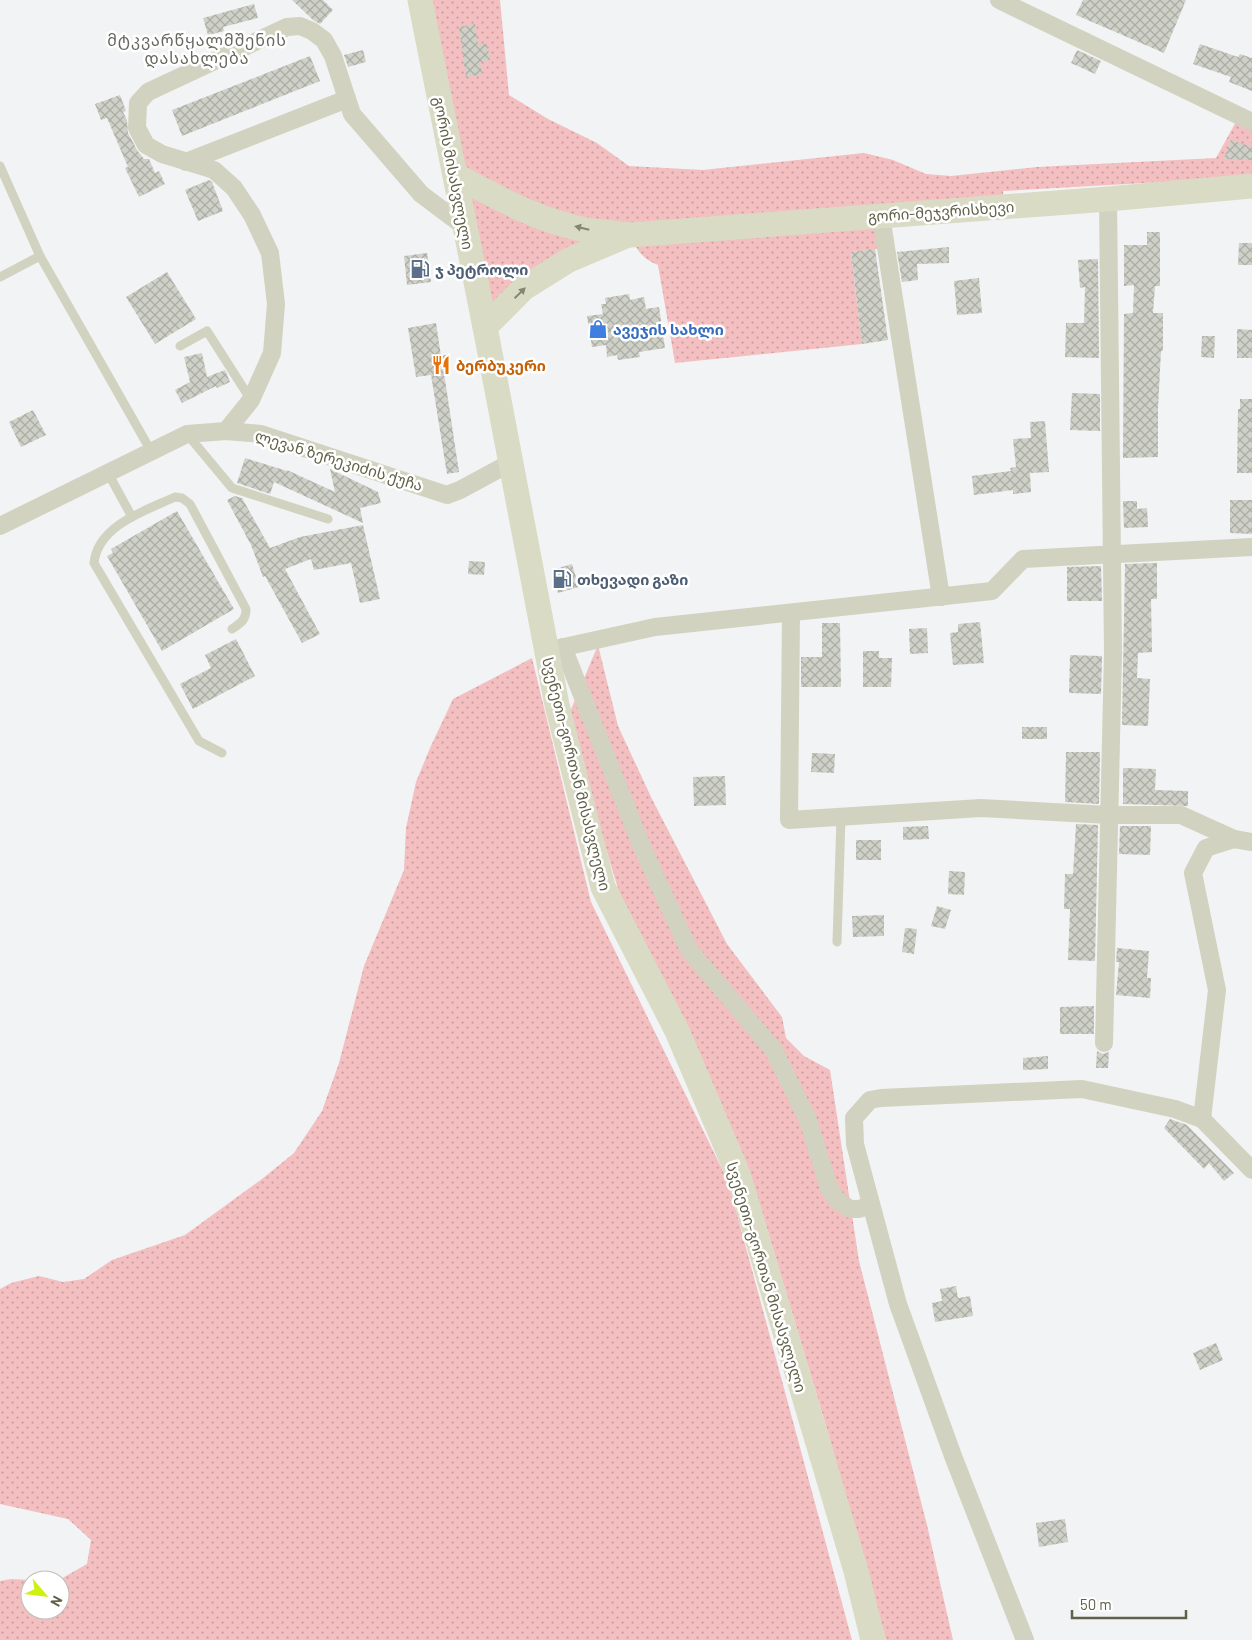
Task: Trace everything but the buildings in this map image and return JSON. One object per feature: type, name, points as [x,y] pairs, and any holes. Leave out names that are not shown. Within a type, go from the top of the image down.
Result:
[{"type":"main road","name":"გორის მისასვლელი","points":[[420,0],[510,463]]},
{"type":"main road","name":"გორი-მეჯვრისხევი","points":[[455,175],[506,202],[549,219],[586,230],[630,235],[1252,186]]},
{"type":"main road","name":"გორი-მეჯვრისხევი","points":[[485,327],[524,288],[569,260],[630,235]]},
{"type":"main road","name":"სვენეთი-გორთან მისასვლელი","points":[[510,463],[554,649],[557,705],[603,887],[677,1031],[738,1174],[856,1571],[873,1640]]},
{"type":"street","points":[[999,0],[1252,122]]},
{"type":"street","points":[[226,431],[251,400],[272,353],[276,304],[270,253],[252,216],[234,188],[214,170],[162,154],[146,145],[137,128],[138,102],[148,92],[287,27],[300,26],[312,31],[324,40],[333,56],[352,114],[421,194],[465,227]]},
{"type":"street","points":[[186,162],[347,99]]},
{"type":"street","points":[[1104,1043],[1113,653],[1108,198]]},
{"type":"street","points":[[881,216],[941,597]]},
{"type":"street","name":"ლევან ზერეკიძის ქუჩა","points":[[2,521],[108,473],[187,434],[226,431],[261,434],[447,494],[460,490],[510,463]]},
{"type":"street","points":[[871,1204],[859,1209],[850,1209],[836,1199],[829,1188],[808,1120],[772,1049],[689,950],[554,649],[655,627],[992,591],[1023,559],[1252,547]]},
{"type":"street","points":[[791,613],[789,820],[981,808],[1110,815],[1181,815],[1234,839],[1252,842]]},
{"type":"street","points":[[1202,1119],[1216,990],[1193,873],[1206,848],[1234,839]]},
{"type":"street","points":[[1025,1640],[953,1456],[898,1304],[855,1144],[854,1118],[870,1100],[881,1098],[1082,1089],[1175,1109],[1202,1119],[1252,1170]]},
{"type":"lane","points":[[0,166],[40,256],[151,451]]},
{"type":"lane","points":[[0,277],[40,256]]},
{"type":"lane","points":[[180,346],[207,331],[251,400]]},
{"type":"lane","points":[[187,434],[232,488],[328,519]]},
{"type":"lane","points":[[108,473],[132,517]]},
{"type":"lane","points":[[222,754],[200,741],[94,562],[95,554],[107,535],[132,517],[174,497],[182,498],[190,504],[246,609],[243,622],[232,629]]},
{"type":"lane","points":[[837,942],[841,817]]},
{"type":"shaded area","points":[[420,0],[500,0],[509,95],[548,119],[597,143],[629,166],[703,170],[864,153],[893,160],[926,174],[951,176],[1037,167],[1216,158],[1237,120],[1252,123],[1252,177],[1003,191],[1004,206],[881,216],[878,249],[851,252],[862,344],[675,363],[658,265],[648,260],[641,253],[630,235],[485,327]]},
{"type":"shaded area","points":[[598,645],[618,726],[652,799],[727,944],[782,1017],[786,1038],[804,1056],[830,1070],[859,1261],[927,1525],[953,1640],[886,1640],[826,1426],[754,1185],[619,892],[567,719]]},
{"type":"shaded area","points":[[532,658],[591,902],[728,1181],[852,1640],[0,1640],[0,1581],[20,1579],[20,1620],[70,1620],[70,1574],[87,1564],[91,1540],[68,1519],[0,1504],[0,1289],[11,1283],[39,1276],[63,1282],[84,1279],[112,1260],[185,1235],[262,1179],[294,1153],[322,1111],[339,1063],[364,966],[404,870],[406,828],[416,782],[453,699]]},
{"type":"place","name":"ჯ პეტროლი","points":[[420,269]]},
{"type":"place","name":"ავეჯის სახლი","points":[[598,329]]},
{"type":"place","name":"ბერბუკერი","points":[[441,365]]},
{"type":"place","name":"თხევადი გაზი","points":[[562,579]]},
{"type":"district","name":"მტკვარწყალმშენის დასახლება","points":[[197,48]]}]
